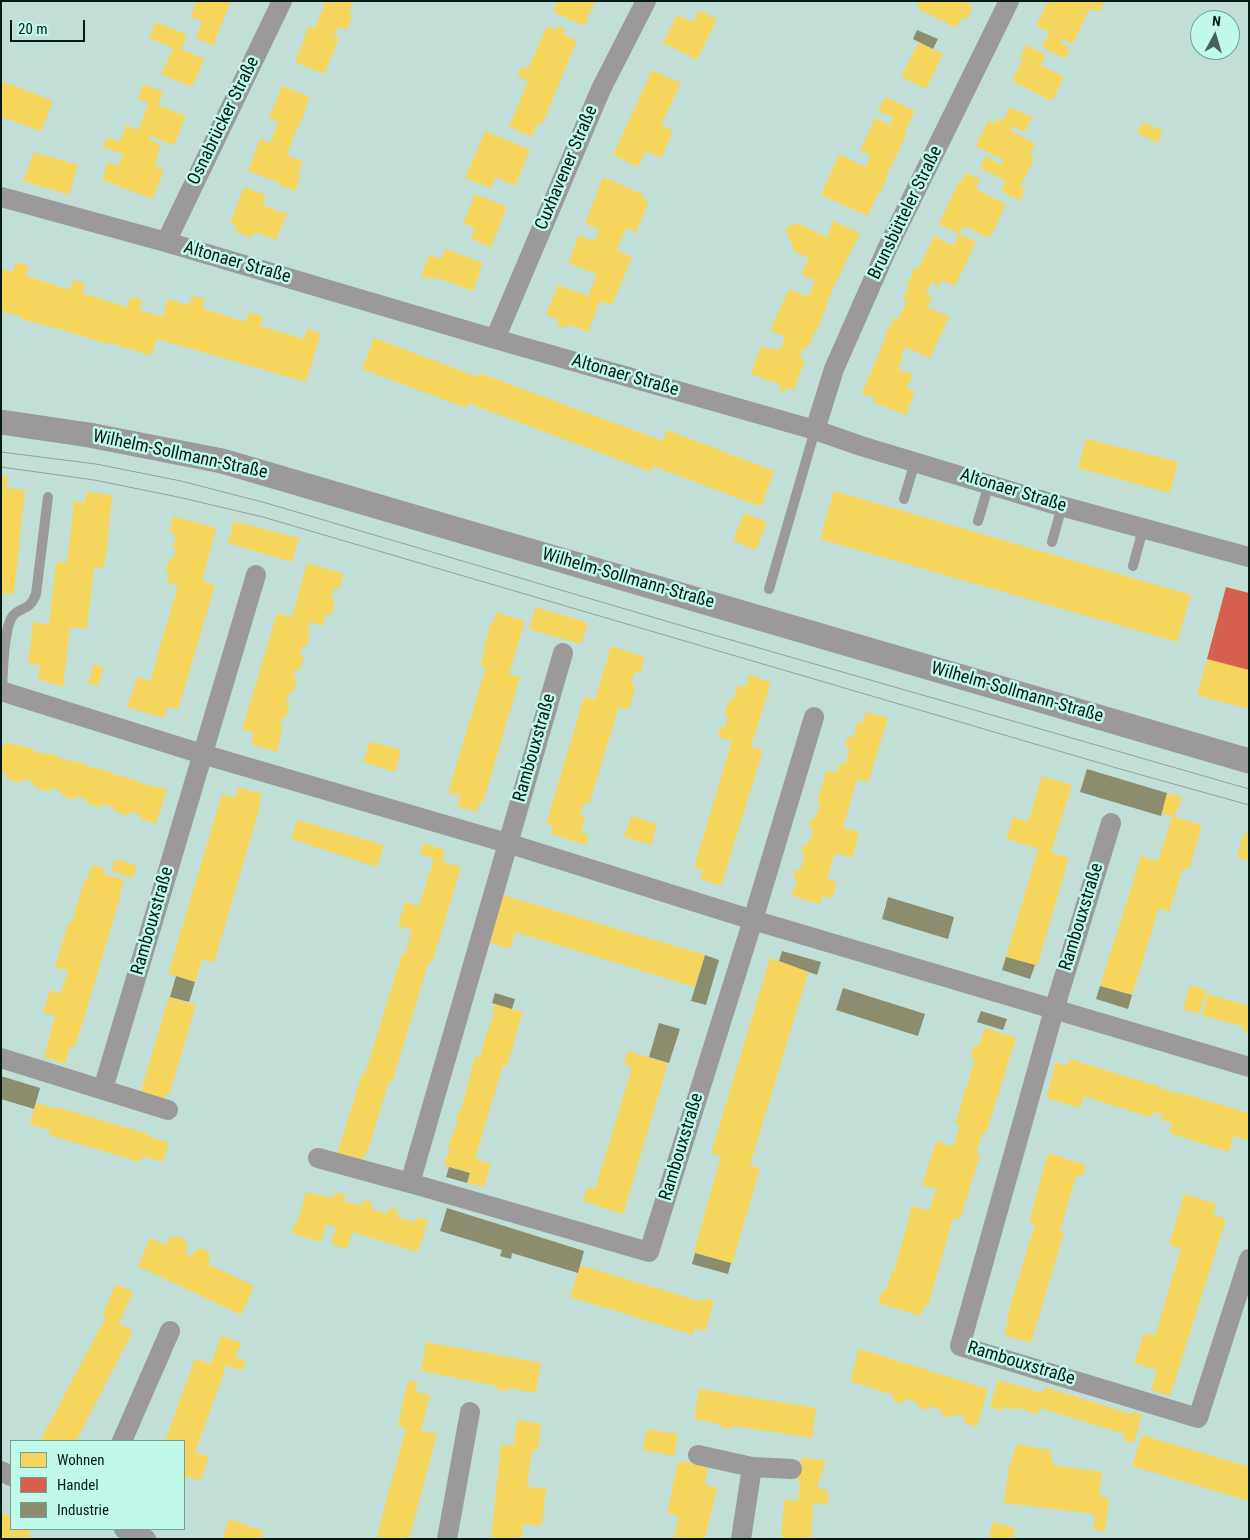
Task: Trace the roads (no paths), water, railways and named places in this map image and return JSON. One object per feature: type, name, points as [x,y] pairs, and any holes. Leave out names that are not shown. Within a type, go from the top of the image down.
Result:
[{"type":"street","name":"Osnabrücker Straße","points":[[166,242],[282,1]]},
{"type":"street","name":"Cuxhavener Straße","points":[[495,339],[601,89],[646,1]]},
{"type":"street","name":"Brunsbütteler Straße","points":[[815,430],[834,369],[886,251],[1009,1]]},
{"type":"street","name":"Altonaer Straße","points":[[1,197],[166,242],[495,339],[815,430],[861,446],[1062,506],[1249,557]]},
{"type":"street","name":"Wilhelm-Sollmann-Straße","points":[[1,422],[89,435],[222,461],[1249,761]]},
{"type":"street","name":"Rambouxstraße","points":[[103,1089],[256,575]]},
{"type":"street","name":"Rambouxstraße","points":[[410,1183],[563,653]]},
{"type":"street","points":[[2,691],[202,754],[507,843],[753,920],[1249,1067]]},
{"type":"street","name":"Rambouxstraße","points":[[318,1158],[649,1252],[753,920],[814,717]]},
{"type":"street","name":"Rambouxstraße","points":[[1111,823],[1054,1010],[960,1346],[1198,1418],[1249,1259]]},
{"type":"street","points":[[1,1058],[168,1110]]},
{"type":"street","points":[[122,1440],[170,1331]]},
{"type":"street","points":[[447,1539],[470,1412]]},
{"type":"street","points":[[698,1455],[752,1467],[792,1469]]},
{"type":"street","points":[[740,1539],[752,1467]]},
{"type":"street","points":[[126,1530],[146,1539]]},
{"type":"lane","points":[[769,589],[815,430]]},
{"type":"lane","points":[[904,499],[915,462]]},
{"type":"lane","points":[[978,521],[989,484]]},
{"type":"lane","points":[[2,691],[8,625],[13,615],[32,604],[36,594],[48,497]]},
{"type":"lane","points":[[1052,542],[1062,506]]},
{"type":"lane","points":[[1133,566],[1143,529]]},
{"type":"tram line","points":[[1,452],[96,464],[181,481],[266,503],[693,629],[1249,789]]},
{"type":"tram line","points":[[1,467],[94,480],[263,517],[1120,769],[1249,805]]}]
